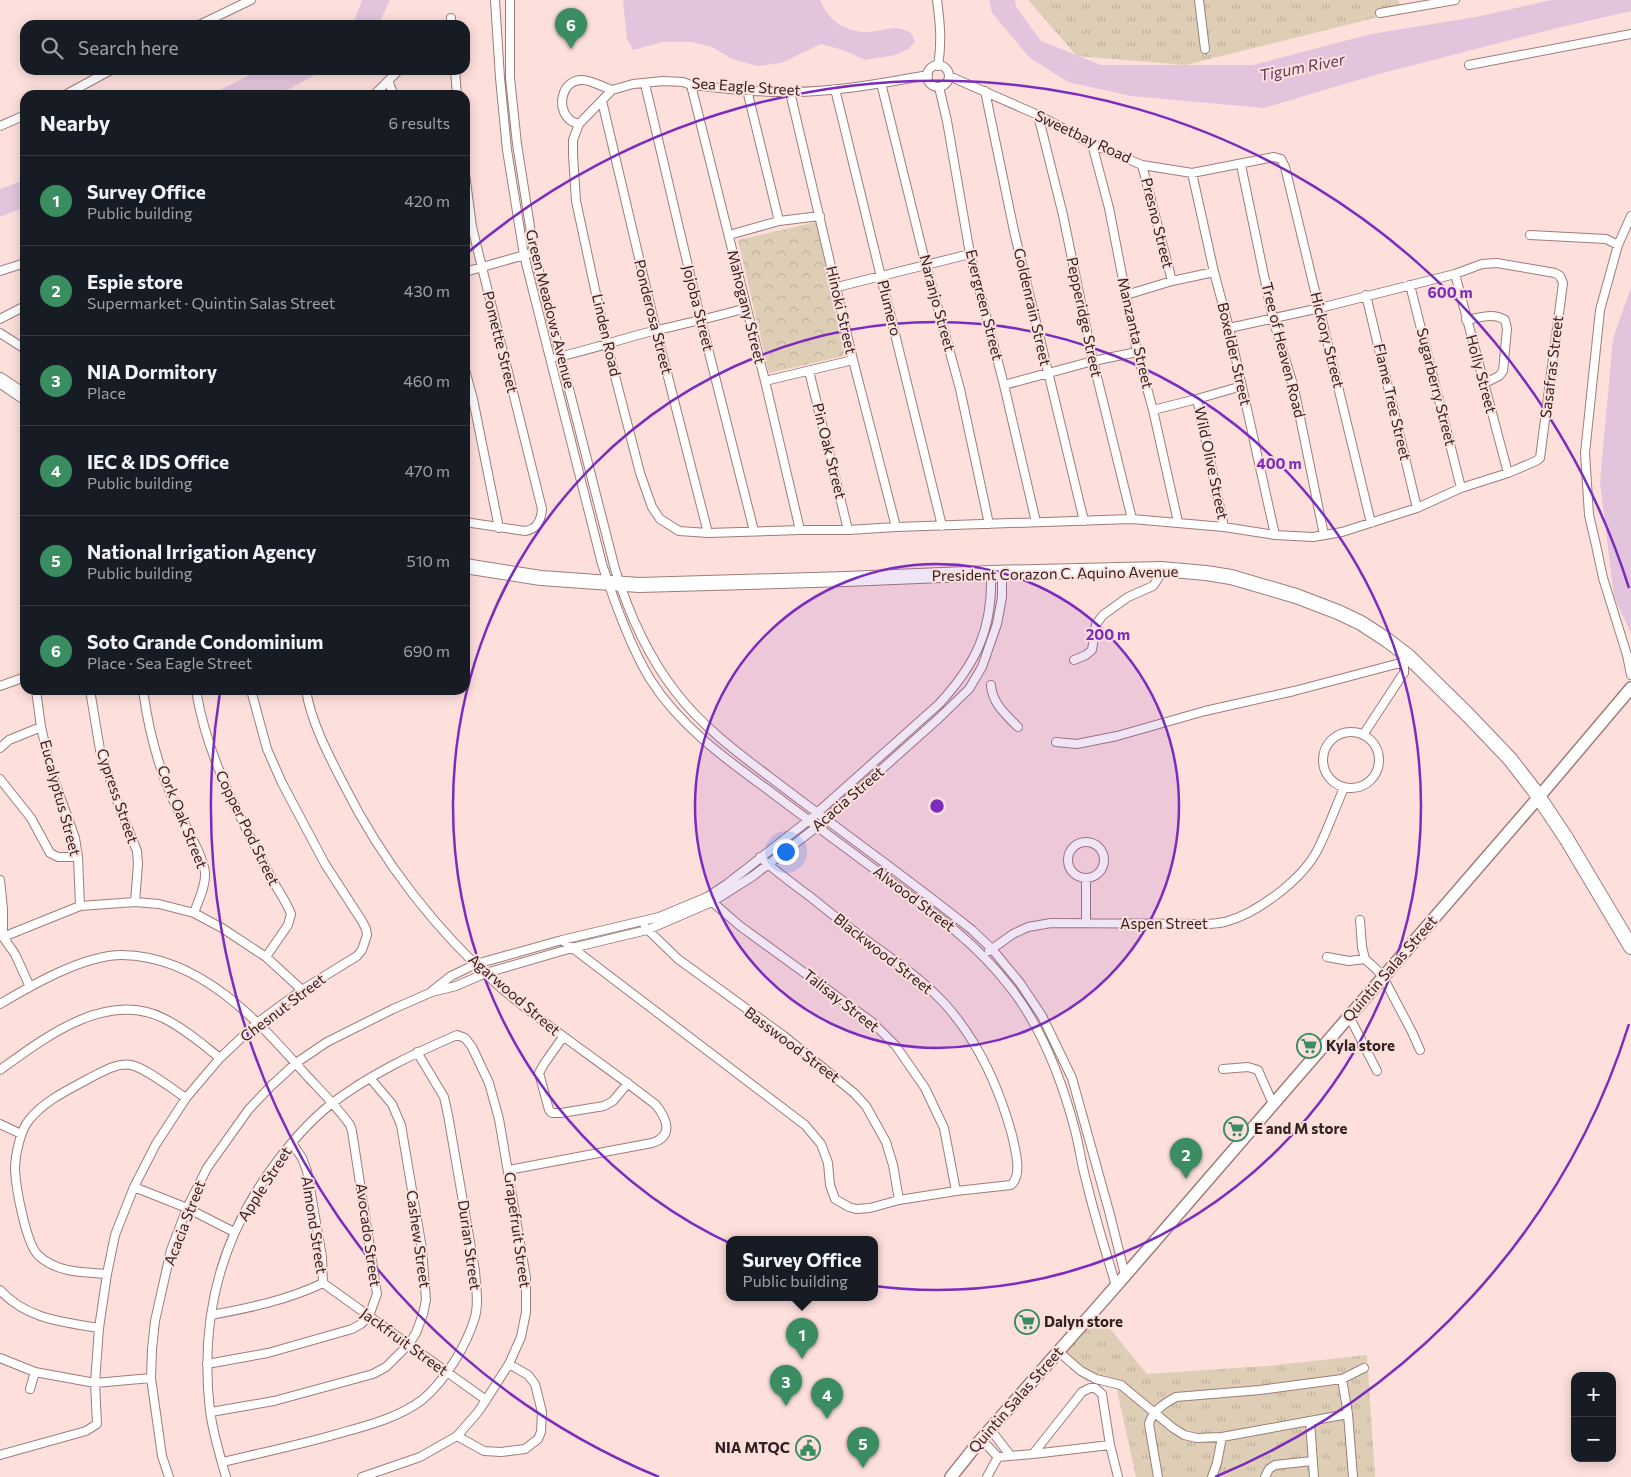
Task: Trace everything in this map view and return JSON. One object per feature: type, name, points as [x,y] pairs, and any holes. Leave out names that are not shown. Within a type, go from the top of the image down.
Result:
[{"type":"highway","points":[[0,380],[20,394]]},
{"type":"highway","points":[[0,386],[20,395]]},
{"type":"highway","name":"President Corazon C. Aquino Avenue","points":[[470,567],[541,578],[639,585],[996,573],[1161,570],[1206,573],[1296,596],[1361,623],[1406,659],[1468,715],[1510,759],[1566,838],[1631,947]]},
{"type":"main road","name":"Quintin Salas Street","points":[[951,1477],[990,1429],[1059,1352],[1631,688]]},
{"type":"street","points":[[209,20],[251,0]]},
{"type":"street","name":"Green Meadows Avenue","points":[[496,0],[500,78],[507,150],[524,255],[600,557],[614,583]]},
{"type":"street","name":"Green Meadows Avenue","points":[[510,0],[510,78],[534,252],[562,356],[614,583]]},
{"type":"street","points":[[937,0],[940,23],[938,66]]},
{"type":"street","points":[[1199,0],[1206,49]]},
{"type":"street","points":[[1380,13],[1455,0]]},
{"type":"street","points":[[1469,65],[1631,34]]},
{"type":"street","points":[[938,66],[944,67],[949,76],[946,83],[939,87],[929,82],[928,74],[932,67],[938,66]]},
{"type":"street","name":"Sea Eagle Street","points":[[612,90],[633,84],[663,81],[747,90],[790,92],[881,83],[928,74]]},
{"type":"street","points":[[74,90],[102,75]]},
{"type":"street","points":[[379,90],[394,75]]},
{"type":"street","points":[[455,75],[457,90]]},
{"type":"street","name":"Sweetbay Road","points":[[949,76],[1038,115],[1092,144],[1142,164],[1192,173],[1274,157],[1281,159]]},
{"type":"street","points":[[580,80],[612,90],[602,101],[579,124],[569,120],[564,111],[562,97],[567,87],[580,80]]},
{"type":"street","points":[[388,82],[392,90]]},
{"type":"street","name":"Naranjo Street","points":[[881,83],[926,265],[960,389],[989,524]]},
{"type":"street","name":"Jojoba Street","points":[[645,84],[700,321],[754,531]]},
{"type":"street","name":"Mahogany Street","points":[[691,85],[800,530]]},
{"type":"street","name":"Evergreen Street","points":[[939,87],[948,121],[970,254],[1004,385],[1036,522]]},
{"type":"street","name":"Plumero","points":[[835,89],[942,526]]},
{"type":"street","points":[[747,90],[779,221]]},
{"type":"street","name":"Goldenrain Street","points":[[985,91],[1014,231],[1084,521]]},
{"type":"street","name":"Hinoki Street","points":[[790,92],[837,287],[852,360],[896,527]]},
{"type":"street","name":"Ponderosa Street","points":[[602,101],[656,330],[708,533]]},
{"type":"street","name":"Pepperidge Street","points":[[1038,115],[1063,215],[1093,361],[1132,519]]},
{"type":"street","points":[[0,126],[20,117]]},
{"type":"street","name":"Linden Road","points":[[579,124],[573,140],[576,200],[607,345],[640,473],[652,507],[660,519],[679,531],[708,533]]},
{"type":"street","name":"Manzanta Street","points":[[1092,144],[1109,208],[1137,352],[1153,410],[1178,522]]},
{"type":"street","name":"Hickory Street","points":[[1281,159],[1285,167],[1320,308],[1371,523]]},
{"type":"street","name":"Presno Street","points":[[1142,164],[1172,281]]},
{"type":"street","name":"Tree of Heaven Road","points":[[1241,164],[1272,319],[1294,388],[1324,534]]},
{"type":"street","name":"Boxelder Street","points":[[1192,173],[1276,535]]},
{"type":"street","name":"Pomette Street","points":[[470,212],[472,227],[542,509],[541,519],[532,530],[499,528]]},
{"type":"street","points":[[729,235],[779,221],[820,216]]},
{"type":"street","points":[[1631,216],[1618,245],[1600,310],[1585,453],[1590,515],[1596,546],[1603,578],[1627,655],[1631,675]]},
{"type":"street","points":[[1530,235],[1606,239],[1618,245]]},
{"type":"street","points":[[470,271],[534,252]]},
{"type":"street","points":[[837,287],[970,254]]},
{"type":"street","name":"Sasafras Street","points":[[1455,274],[1482,264],[1498,263],[1555,273],[1560,276],[1562,283],[1540,458],[1508,473]]},
{"type":"street","points":[[0,271],[20,265]]},
{"type":"street","points":[[1126,295],[1172,281],[1214,272]]},
{"type":"street","points":[[1229,328],[1320,308],[1455,274]]},
{"type":"street","name":"Holly Street","points":[[1455,274],[1508,473]]},
{"type":"street","name":"Sugarberry Street","points":[[1410,285],[1461,488]]},
{"type":"street","name":"Flame Tree Street","points":[[1366,296],[1417,508]]},
{"type":"street","points":[[550,359],[746,308]]},
{"type":"street","points":[[0,319],[20,309]]},
{"type":"street","points":[[1466,320],[1490,316],[1499,316],[1505,320],[1507,329],[1502,371],[1499,376],[1484,384]]},
{"type":"street","points":[[0,333],[20,345]]},
{"type":"street","points":[[1004,385],[1093,361],[1137,352]]},
{"type":"street","points":[[765,381],[852,360]]},
{"type":"street","name":"Pin Oak Street","points":[[808,371],[848,530]]},
{"type":"street","points":[[1153,410],[1197,400],[1242,386]]},
{"type":"street","points":[[470,388],[499,528],[470,523]]},
{"type":"street","name":"Wild Olive Street","points":[[1197,400],[1224,527]]},
{"type":"street","points":[[708,533],[848,530],[1132,519],[1224,527],[1276,535],[1313,537],[1342,532],[1417,508],[1461,488],[1508,473]]},
{"type":"street","points":[[1074,660],[1092,650],[1096,624],[1104,615],[1128,597],[1153,586],[1161,570]]},
{"type":"street","name":"Acacia Street","points":[[432,992],[450,976],[476,964],[562,940],[641,921],[710,900],[760,857],[809,820],[939,704],[958,684],[971,663],[983,636],[996,573]]},
{"type":"street","name":"Acacia Street","points":[[169,1477],[162,1456],[151,1378],[155,1321],[171,1250],[187,1208],[207,1168],[249,1109],[296,1063],[327,1042],[362,1024],[432,992],[456,986],[486,973],[572,948],[647,930],[710,900],[768,865],[818,826],[969,689],[982,667],[997,624],[1002,597],[996,573]]},
{"type":"street","name":"Alwood Street","points":[[614,583],[651,653],[675,691],[691,710],[726,743],[946,909],[992,949],[1020,983],[1042,1016],[1072,1078],[1125,1275]]},
{"type":"street","name":"Alwood Street","points":[[614,583],[640,661],[651,680],[681,718],[717,752],[943,920],[984,955],[1012,989],[1047,1047],[1075,1133],[1095,1214],[1116,1286]]},
{"type":"street","points":[[1056,742],[1077,744],[1117,736],[1214,709],[1294,691],[1406,659],[1404,673],[1400,680],[1362,734]]},
{"type":"street","points":[[0,686],[20,679]]},
{"type":"street","points":[[991,685],[996,701],[1018,727]]},
{"type":"street","name":"Eucalyptus Street","points":[[37,695],[41,727],[52,774],[74,838],[78,857],[80,906]]},
{"type":"street","name":"Cypress Street","points":[[91,695],[100,750],[120,809],[137,851],[138,864],[135,902]]},
{"type":"street","name":"Cork Oak Street","points":[[144,695],[160,766],[172,798],[203,863],[205,880],[194,914]]},
{"type":"street","name":"Copper Pod Street","points":[[197,695],[210,750],[224,783],[291,914],[288,925],[266,957]]},
{"type":"street","name":"Chesnut Street","points":[[0,1455],[86,1431],[97,1424],[95,1383],[99,1328],[115,1235],[134,1187],[164,1131],[186,1098],[220,1058],[257,1023],[302,990],[357,956],[365,944],[366,929],[325,864],[282,783],[267,749],[252,695]]},
{"type":"street","name":"Agarwood Street","points":[[308,695],[326,750],[369,830],[418,900],[448,935],[486,973],[563,1036],[656,1105],[665,1117],[666,1131],[660,1140],[652,1143],[508,1170]]},
{"type":"street","points":[[0,748],[8,740],[41,727]]},
{"type":"street","points":[[1346,732],[1362,734],[1375,746],[1380,762],[1378,770],[1368,784],[1360,787],[1344,788],[1330,779],[1325,772],[1323,755],[1326,747],[1338,735],[1346,732]]},
{"type":"street","points":[[0,779],[31,818],[50,853],[58,857],[78,857]]},
{"type":"street","name":"Aspen Street","points":[[984,955],[1013,934],[1028,927],[1051,923],[1206,924],[1226,922],[1245,914],[1281,891],[1309,863],[1318,850],[1344,788]]},
{"type":"street","points":[[1085,842],[1096,845],[1100,849],[1104,860],[1097,874],[1086,878],[1075,874],[1071,869],[1068,858],[1074,847],[1085,842]]},
{"type":"street","name":"Blackwood Street","points":[[760,857],[857,934],[918,978],[959,1022],[982,1058],[1005,1110],[1018,1174],[1015,1182],[1006,1187],[956,1191]]},
{"type":"street","points":[[1086,878],[1086,923]]},
{"type":"street","points":[[0,880],[4,909],[3,936],[15,954],[30,987]]},
{"type":"street","name":"Talisay Street","points":[[710,900],[740,926],[872,1022],[896,1046],[926,1088],[944,1128],[956,1191]]},
{"type":"street","points":[[3,936],[80,906],[135,902],[159,904],[194,914],[222,928],[266,957],[302,990]]},
{"type":"street","points":[[1360,920],[1362,947],[1365,958],[1383,977],[1420,1050]]},
{"type":"street","name":"Basswood Street","points":[[641,921],[647,930],[678,959],[784,1036],[854,1093],[866,1106],[886,1142],[893,1165],[899,1200]]},
{"type":"street","points":[[562,940],[805,1125],[821,1144],[828,1163],[832,1192],[840,1203],[856,1209],[870,1208],[899,1200],[956,1191]]},
{"type":"street","name":"Avocado Street","points":[[0,1004],[56,974],[106,956],[123,955],[161,960],[183,968],[202,979],[257,1023],[296,1063],[347,1121],[352,1131],[377,1294],[369,1316]]},
{"type":"street","points":[[1327,957],[1349,960],[1365,958]]},
{"type":"street","points":[[0,1070],[41,1040],[66,1026],[86,1018],[128,1009],[143,1011],[163,1018],[190,1034],[220,1058]]},
{"type":"street","points":[[1349,1016],[1376,1071]]},
{"type":"street","name":"Apple Street","points":[[226,1477],[211,1412],[207,1364],[210,1316],[218,1276],[234,1232],[262,1182],[311,1122],[332,1104],[370,1078],[417,1052],[457,1035]]},
{"type":"street","name":"Grapefruit Street","points":[[362,1477],[420,1457],[457,1436],[486,1400],[509,1364],[521,1336],[526,1312],[526,1278],[497,1110],[490,1083],[468,1041],[457,1035]]},
{"type":"street","points":[[563,1036],[540,1073],[547,1106],[552,1113],[604,1106],[612,1101],[628,1083]]},
{"type":"street","name":"Durian Street","points":[[222,1462],[286,1448],[379,1422],[407,1409],[422,1400],[438,1384],[463,1347],[475,1316],[477,1294],[475,1279],[444,1097],[417,1052]]},
{"type":"street","points":[[107,1274],[56,1268],[34,1252],[26,1231],[15,1169],[21,1134],[29,1120],[46,1105],[69,1090],[120,1065],[131,1065],[142,1069],[186,1098]]},
{"type":"street","points":[[1223,1069],[1248,1067],[1258,1070],[1273,1104]]},
{"type":"street","name":"Cashew Street","points":[[211,1412],[274,1401],[373,1374],[386,1367],[408,1345],[416,1333],[425,1307],[422,1249],[401,1125],[392,1104],[370,1078]]},
{"type":"street","points":[[0,1124],[21,1134]]},
{"type":"street","name":"Almond Street","points":[[210,1316],[256,1307],[309,1290],[323,1283],[320,1249],[306,1171],[302,1158],[292,1143]]},
{"type":"street","points":[[134,1187],[187,1208],[234,1232]]},
{"type":"street","points":[[1095,1214],[1109,1211]]},
{"type":"street","name":"Jackfruit Street","points":[[323,1283],[486,1400]]},
{"type":"street","points":[[0,1290],[17,1306],[30,1313],[60,1322],[99,1328]]},
{"type":"street","points":[[207,1364],[268,1353],[352,1330],[369,1316]]},
{"type":"street","points":[[1059,1352],[1081,1371],[1096,1379],[1121,1385],[1173,1428],[1197,1438],[1222,1437],[1348,1414]]},
{"type":"street","points":[[0,1358],[36,1372],[95,1383],[151,1378]]},
{"type":"street","points":[[457,1436],[484,1451],[501,1452],[525,1449],[533,1445],[538,1439],[542,1412],[535,1384],[528,1375],[509,1364]]},
{"type":"street","points":[[1158,1477],[1149,1424],[1150,1417],[1167,1401],[1176,1397],[1260,1390],[1342,1380],[1364,1368]]},
{"type":"street","points":[[30,1388],[36,1372]]},
{"type":"street","points":[[1342,1380],[1348,1414],[1353,1477]]},
{"type":"street","points":[[1033,1454],[1082,1392],[1095,1388],[1102,1394],[1110,1445],[1118,1477]]},
{"type":"street","points":[[1310,1421],[1314,1477]]},
{"type":"street","points":[[990,1429],[1010,1455]]},
{"type":"street","points":[[1212,1477],[1222,1437]]},
{"type":"street","points":[[982,1439],[998,1457]]},
{"type":"street","points":[[998,1457],[1110,1445]]},
{"type":"street","points":[[987,1477],[998,1457]]},
{"type":"street","points":[[1265,1477],[1269,1469],[1275,1465],[1312,1462]]},
{"type":"green space","points":[[1028,0],[1398,0],[1403,11],[1185,65],[1077,56]]},
{"type":"green space","points":[[816,222],[848,355],[769,373],[738,240]]},
{"type":"green space","points":[[1097,1313],[1147,1374],[1267,1366],[1367,1355],[1375,1477],[1136,1477],[1115,1381],[1105,1383],[1090,1382],[1078,1375],[1059,1358]]},
{"type":"water","points":[[362,0],[390,0],[380,20],[354,20]]},
{"type":"water","points":[[820,0],[829,15],[843,26],[859,32],[898,28],[911,33],[915,42],[908,49],[895,55],[865,60],[843,50],[821,44],[781,63],[758,66],[732,59],[712,47],[691,42],[663,42],[633,50],[627,39],[623,1]]},
{"type":"water","name":"Tigum River","points":[[989,0],[1015,0],[1016,7],[1041,41],[1101,65],[1253,65],[1371,34],[1476,17],[1552,0],[1631,0],[1631,11],[1375,75],[1264,108],[1131,96],[1068,82],[1030,58],[992,13]]},
{"type":"water","points":[[250,75],[315,75],[287,90],[220,90]]},
{"type":"water","points":[[20,182],[20,209],[0,217],[0,189]]},
{"type":"water","points":[[1631,287],[1631,633],[1614,597],[1600,482],[1613,339]]},
{"type":"place","name":"Soto Grande Condominium","points":[[571,49]]},
{"type":"place","name":"Kyla store","points":[[1309,1046]]},
{"type":"place","name":"E and M store","points":[[1236,1129]]},
{"type":"place","name":"Espie store","points":[[1186,1179]]},
{"type":"place","name":"Dalyn store","points":[[1027,1322]]},
{"type":"place","name":"Survey Office","points":[[802,1359]]},
{"type":"place","name":"NIA Dormitory","points":[[786,1406]]},
{"type":"place","name":"IEC & IDS Office","points":[[827,1419]]},
{"type":"place","name":"NIA MTQC","points":[[808,1448]]},
{"type":"place","name":"National Irrigation Agency","points":[[863,1468]]}]
